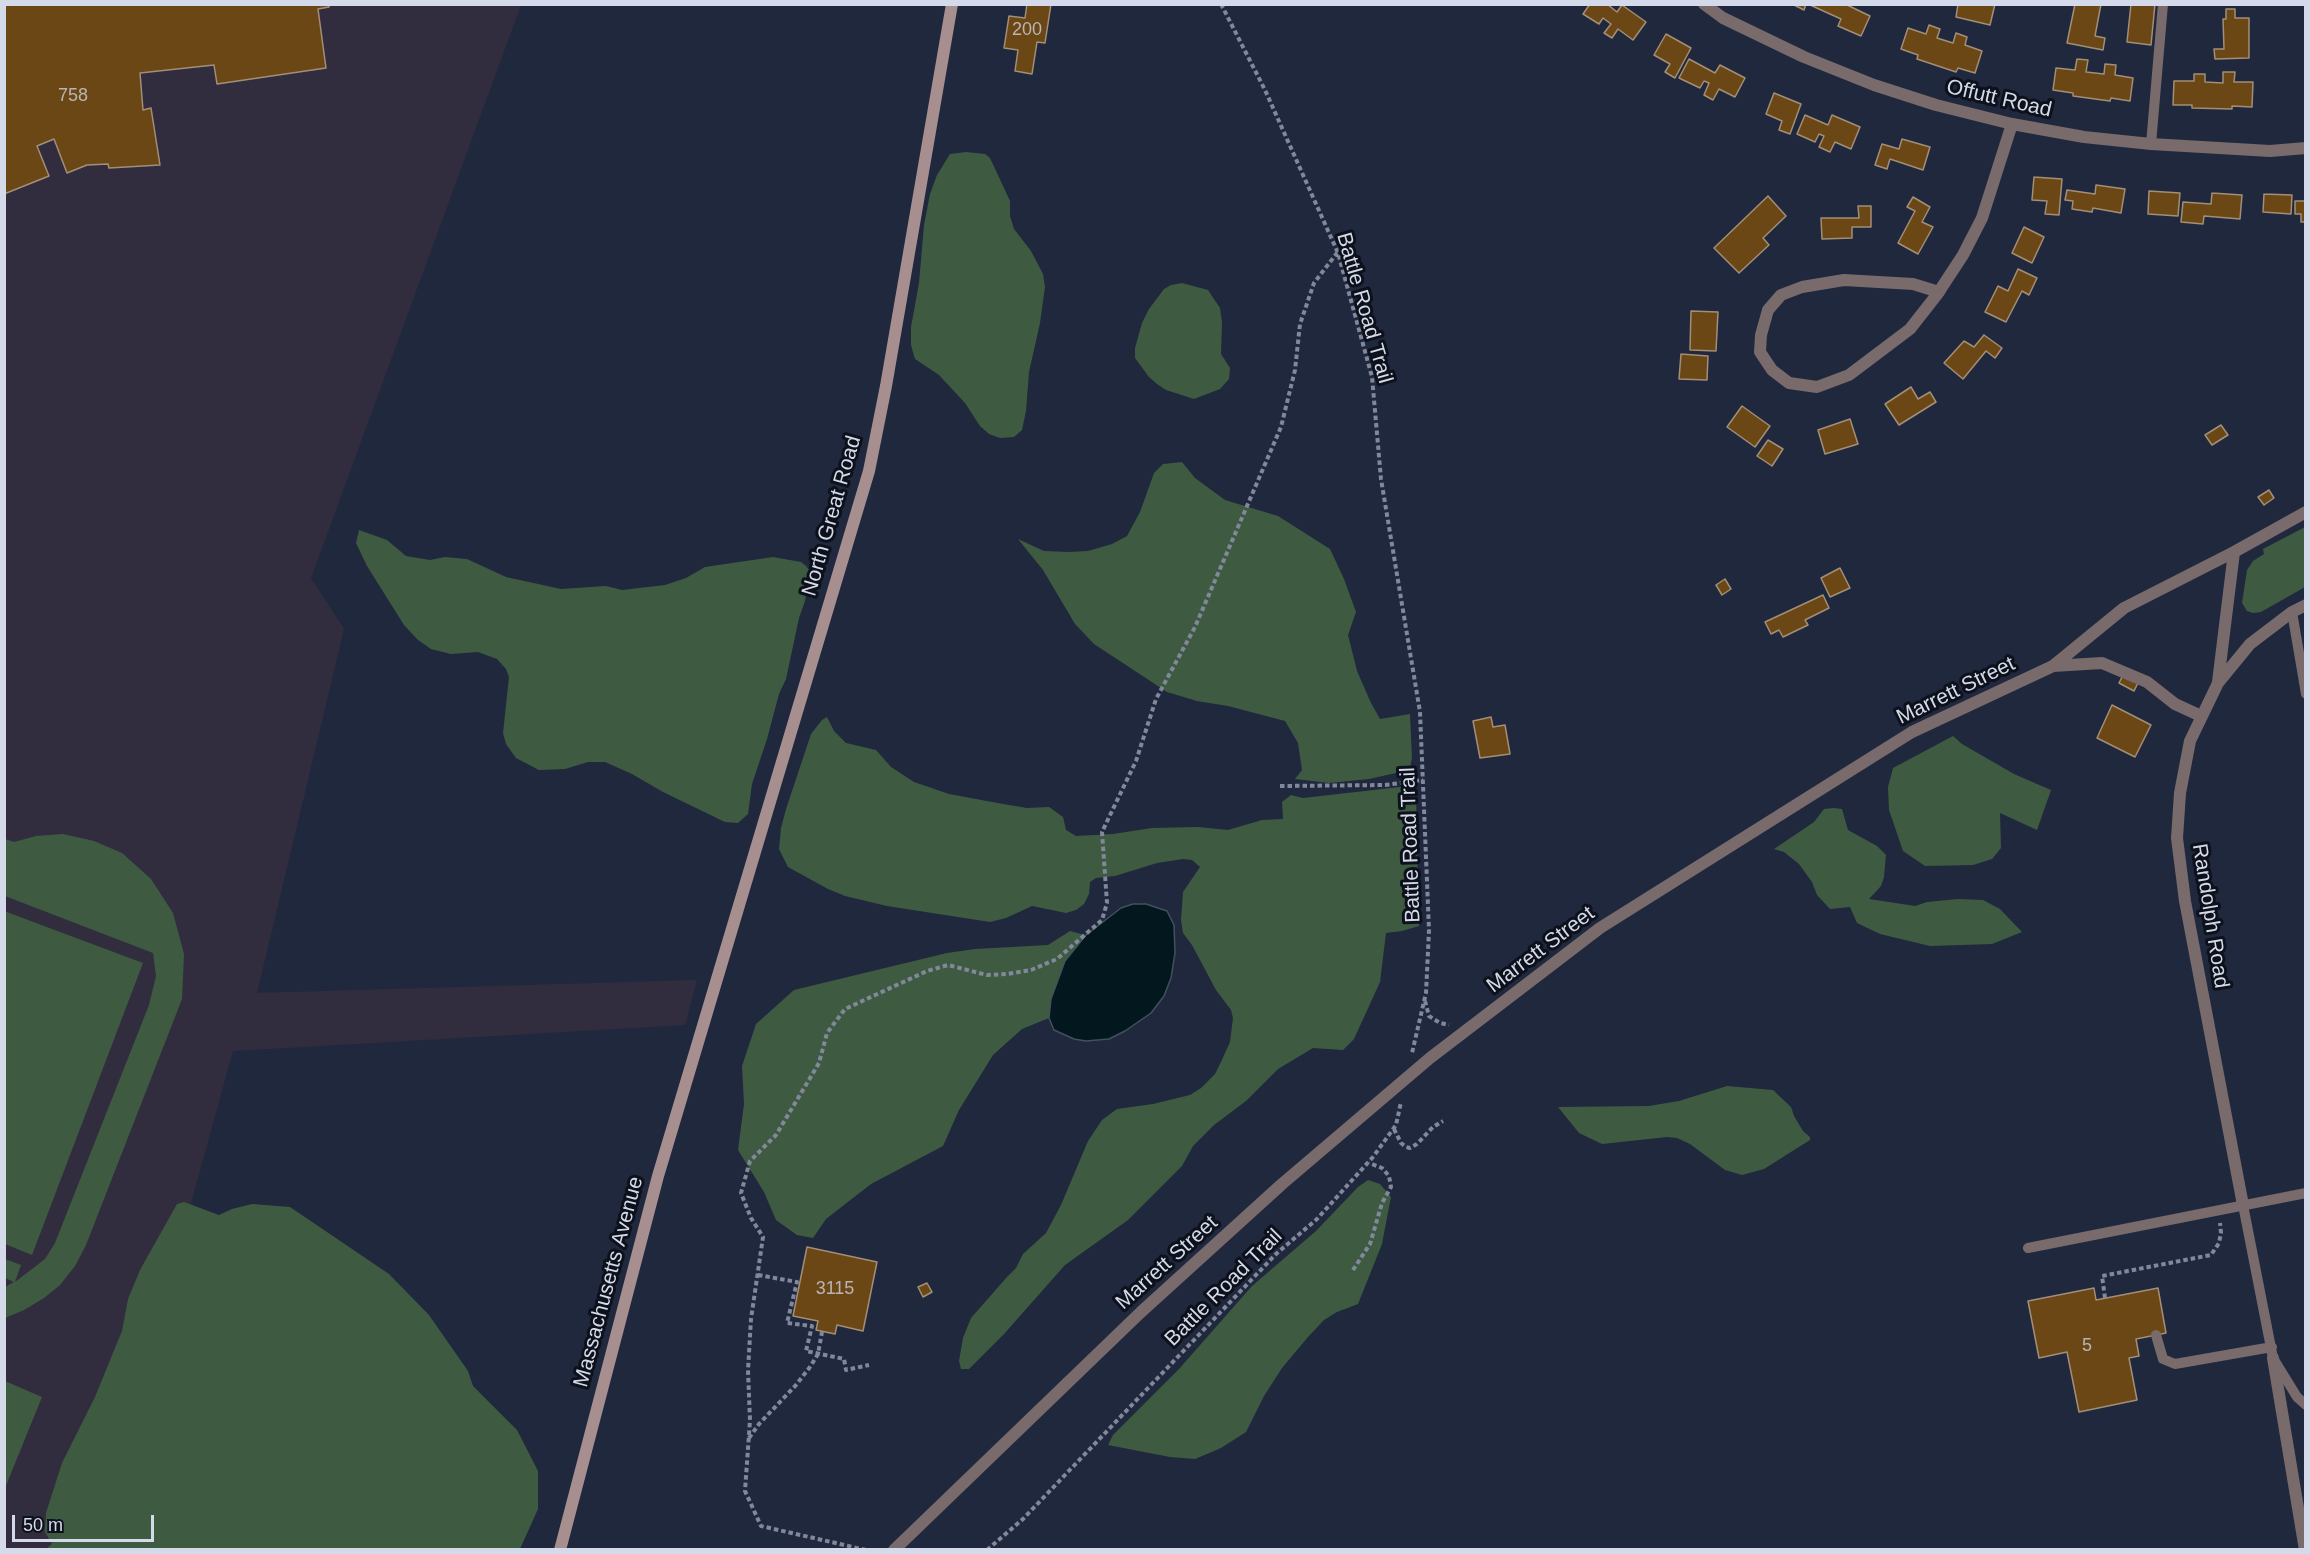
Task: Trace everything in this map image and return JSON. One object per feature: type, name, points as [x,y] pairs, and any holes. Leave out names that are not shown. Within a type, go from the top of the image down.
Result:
[{"type":"main road","name":"North Great Road","points":[[702,1026],[869,471],[886,386],[952,4]]},
{"type":"main road","name":"Massachusetts Avenue","points":[[560,1550],[636,1254],[702,1026]]},
{"type":"street","name":"Offutt Road","points":[[1704,4],[1723,18],[1804,57],[1874,85],[1936,105],[2012,124],[2085,137],[2151,144],[2270,151],[2306,148]]},
{"type":"street","points":[[1939,292],[1912,284],[1855,281],[1802,287],[1781,295],[1768,310],[1761,335],[1760,352],[1772,370],[1789,383],[1817,387],[1849,375],[1910,329],[1939,292],[1963,255],[1982,218],[2012,124]]},
{"type":"street","name":"Marrett Street","points":[[894,1550],[1141,1312],[1282,1184],[1407,1077],[1600,928],[1920,728],[2053,666],[2124,608],[2306,512]]},
{"type":"street","points":[[2218,683],[2234,552]]},
{"type":"street","name":"Randolph Road","points":[[2243,1206],[2185,901],[2177,838],[2180,792],[2190,741],[2218,683],[2250,644],[2292,612],[2306,605]]},
{"type":"street","points":[[2053,666],[2102,663],[2147,682],[2175,704],[2201,716]]},
{"type":"street","points":[[2272,1353],[2305,1550]]},
{"type":"lane","points":[[2151,144],[2163,4]]},
{"type":"lane","points":[[2292,612],[2306,694]]},
{"type":"lane","points":[[2028,1248],[2306,1193]]},
{"type":"lane","points":[[2243,1206],[2272,1353],[2297,1396],[2306,1404]]},
{"type":"lane","points":[[2156,1335],[2163,1359],[2175,1364],[2272,1353]]},
{"type":"path","name":"Battle Road Trail","points":[[987,1550],[1023,1519],[1276,1254],[1317,1219],[1369,1163],[1394,1129],[1425,997],[1429,930],[1420,712],[1381,479],[1372,377],[1338,253],[1265,90],[1221,4]]},
{"type":"path","points":[[866,1550],[761,1526],[745,1491],[749,1438],[748,1370],[751,1319],[763,1237],[751,1218],[741,1193],[750,1161],[776,1135],[819,1063],[827,1033],[845,1009],[927,971],[948,965],[987,975],[1031,970],[1057,959],[1102,920],[1107,903],[1102,832],[1136,761],[1156,699],[1195,627],[1281,427],[1295,370],[1300,324],[1314,283],[1338,253]]},
{"type":"path","points":[[1280,786],[1385,785],[1423,780]]},
{"type":"path","points":[[1425,997],[1429,1016],[1435,1021],[1448,1025],[1472,1027]]},
{"type":"path","points":[[1394,1129],[1401,1143],[1406,1147],[1417,1144],[1433,1127],[1443,1121]]},
{"type":"path","points":[[1353,1270],[1370,1244],[1382,1203],[1391,1187],[1389,1176],[1382,1168],[1369,1163]]},
{"type":"path","points":[[2105,1298],[2102,1276],[2211,1255],[2222,1233],[2217,1211]]},
{"type":"path","points":[[758,1275],[797,1282],[787,1323],[812,1326],[806,1352],[844,1359],[846,1370],[869,1365]]},
{"type":"path","points":[[749,1438],[778,1401],[796,1385],[818,1354],[822,1332]]},
{"type":"shaded area","points":[[5,5],[521,5],[311,578],[344,629],[257,993],[697,980],[685,1025],[233,1051],[130,1424],[77,1549],[5,1550]]},
{"type":"green space","points":[[966,152],[985,154],[990,158],[1010,201],[1010,216],[1014,229],[1031,251],[1043,274],[1045,287],[1029,372],[1026,411],[1022,430],[1014,437],[1000,438],[989,434],[980,426],[965,403],[939,375],[915,359],[911,345],[911,327],[930,194],[937,175],[950,154]]},
{"type":"green space","points":[[1182,283],[1208,290],[1220,308],[1221,354],[1230,368],[1229,379],[1220,389],[1194,399],[1166,390],[1157,384],[1135,358],[1135,348],[1142,323],[1149,309],[1164,289]]},
{"type":"green space","points":[[1182,462],[1195,478],[1225,500],[1278,516],[1330,549],[1356,612],[1348,635],[1357,671],[1371,703],[1380,719],[1410,714],[1412,758],[1410,768],[1369,779],[1329,783],[1295,779],[1302,770],[1298,743],[1285,721],[1167,692],[1094,644],[1075,624],[1043,570],[1018,539],[1044,551],[1088,551],[1112,544],[1127,536],[1140,512],[1154,473],[1163,464]]},
{"type":"green space","points":[[2305,527],[2305,587],[2261,612],[2247,611],[2242,603],[2247,570],[2253,561],[2264,554],[2263,549]]},
{"type":"green space","points":[[359,530],[387,540],[406,556],[430,560],[445,557],[467,559],[506,577],[561,589],[606,586],[622,590],[665,585],[686,578],[705,567],[773,557],[801,562],[810,571],[805,601],[799,618],[786,679],[779,694],[752,784],[748,814],[738,823],[725,822],[605,762],[588,762],[565,769],[539,770],[516,758],[506,744],[503,733],[509,677],[506,669],[497,659],[478,652],[451,654],[431,649],[418,640],[404,625],[367,566],[356,543]]},
{"type":"green space","points":[[827,717],[834,731],[846,743],[876,750],[891,767],[914,782],[949,794],[1027,808],[1049,807],[1063,817],[1066,830],[1076,836],[1113,834],[1152,828],[1198,827],[1228,830],[1262,820],[1283,819],[1282,802],[1291,795],[1303,798],[1409,786],[1416,793],[1419,926],[1386,933],[1380,982],[1354,1039],[1343,1050],[1313,1048],[1278,1069],[1246,1101],[1214,1125],[1193,1146],[1182,1166],[1128,1220],[1065,1265],[1004,1334],[969,1369],[961,1369],[959,1361],[963,1338],[971,1318],[1016,1268],[1023,1254],[1046,1233],[1061,1205],[1088,1141],[1102,1120],[1117,1109],[1153,1104],[1190,1095],[1201,1088],[1215,1074],[1221,1062],[1230,1042],[1233,1018],[1231,1010],[1216,990],[1183,933],[1181,920],[1183,892],[1200,867],[1192,860],[1157,863],[1115,876],[1096,878],[1090,882],[1089,894],[1084,904],[1076,910],[1066,913],[1032,906],[1006,918],[990,922],[887,906],[845,896],[788,867],[779,849],[781,828],[811,734]]},
{"type":"green space","points":[[1953,736],[1962,744],[2014,774],[2051,790],[2037,830],[2000,813],[2001,848],[1992,859],[1973,865],[1925,866],[1903,851],[1889,810],[1888,787],[1893,768]]},
{"type":"green space","points":[[1824,809],[1842,809],[1848,830],[1877,846],[1886,855],[1881,886],[1869,899],[1915,906],[1927,902],[1958,899],[1983,900],[2000,909],[2022,932],[1992,944],[1930,946],[1880,934],[1857,923],[1850,907],[1830,909],[1817,895],[1812,882],[1799,864],[1784,852],[1774,849],[1814,822]]},
{"type":"green space","points":[[63,834],[94,841],[122,853],[151,879],[173,913],[184,954],[182,999],[86,1245],[75,1266],[60,1285],[44,1298],[5,1318],[5,1287],[14,1282],[5,1278],[5,1259],[21,1265],[15,1282],[45,1259],[55,1243],[149,1005],[156,976],[153,953],[5,896],[5,839],[14,842],[36,836]]},
{"type":"green space","points":[[4,911],[143,963],[32,1255],[5,1244]]},
{"type":"green space","points":[[1070,931],[1085,935],[1065,961],[1051,999],[1049,1018],[1022,1029],[993,1055],[959,1110],[943,1146],[871,1184],[826,1219],[813,1238],[797,1235],[776,1220],[764,1192],[738,1150],[744,1104],[742,1066],[756,1024],[794,990],[947,953],[1048,945]]},
{"type":"green space","points":[[1727,1086],[1773,1090],[1791,1107],[1794,1116],[1810,1140],[1764,1169],[1742,1175],[1725,1170],[1690,1144],[1677,1138],[1602,1144],[1579,1133],[1558,1107],[1649,1106],[1679,1101]]},
{"type":"green space","points":[[1368,1180],[1380,1184],[1391,1197],[1382,1244],[1358,1304],[1324,1320],[1308,1337],[1282,1368],[1264,1396],[1246,1432],[1221,1448],[1195,1459],[1170,1457],[1108,1445],[1113,1435],[1179,1369],[1252,1286],[1316,1231],[1358,1187]]},
{"type":"green space","points":[[184,1202],[219,1215],[252,1204],[290,1207],[389,1274],[429,1315],[468,1371],[473,1386],[517,1430],[538,1471],[538,1509],[520,1549],[46,1549],[52,1544],[45,1532],[46,1513],[62,1463],[95,1397],[122,1331],[128,1299],[140,1270],[177,1204]]},
{"type":"green space","points":[[5,1381],[42,1397],[5,1488]]},
{"type":"water","points":[[1133,904],[1146,904],[1167,911],[1174,925],[1175,953],[1171,978],[1164,996],[1151,1013],[1109,1039],[1086,1041],[1074,1039],[1054,1030],[1049,1018],[1051,999],[1065,961],[1086,935],[1121,908]]},
{"type":"building","points":[[4,4],[328,4],[329,7],[318,9],[326,68],[217,84],[214,65],[140,73],[143,110],[151,108],[160,165],[109,168],[108,164],[87,165],[67,173],[54,139],[37,146],[49,176],[4,194]]},
{"type":"building","points":[[1027,4],[1051,4],[1045,43],[1037,42],[1032,74],[1015,71],[1018,50],[1004,48],[1009,16],[1025,18]]},
{"type":"building","points":[[1590,4],[1607,4],[1617,12],[1622,5],[1646,22],[1633,40],[1618,29],[1612,38],[1604,33],[1611,24],[1603,18],[1599,24],[1583,14]]},
{"type":"building","points":[[1792,4],[1806,4],[1804,10]]},
{"type":"building","points":[[1808,4],[1845,4],[1870,16],[1861,36],[1838,26],[1841,19]]},
{"type":"building","points":[[1958,4],[1995,4],[1990,25],[1956,17]]},
{"type":"building","points":[[2075,4],[2101,4],[2095,36],[2105,38],[2103,50],[2067,43]]},
{"type":"building","points":[[2131,4],[2155,4],[2151,45],[2127,42]]},
{"type":"building","points":[[2226,9],[2235,9],[2235,18],[2249,18],[2249,58],[2215,59],[2214,49],[2224,49],[2223,19],[2226,19]]},
{"type":"building","points":[[1929,25],[1940,29],[1937,38],[1953,43],[1956,33],[1967,37],[1965,45],[1982,51],[1975,73],[1958,68],[1956,72],[1917,59],[1918,55],[1901,49],[1908,28],[1926,34]]},
{"type":"building","points":[[1666,34],[1691,48],[1675,78],[1665,72],[1670,64],[1654,55]]},
{"type":"building","points":[[1689,59],[1715,73],[1720,65],[1745,78],[1735,97],[1719,89],[1713,100],[1704,95],[1709,83],[1704,81],[1700,88],[1679,78]]},
{"type":"building","points":[[2077,59],[2088,60],[2086,72],[2104,74],[2105,64],[2116,65],[2115,75],[2133,78],[2130,101],[2073,96],[2073,93],[2053,90],[2056,68],[2075,70]]},
{"type":"building","points":[[2223,72],[2235,72],[2234,82],[2253,82],[2252,107],[2192,108],[2192,105],[2173,105],[2174,81],[2194,81],[2194,74],[2205,74],[2205,82],[2223,83]]},
{"type":"building","points":[[1774,93],[1801,104],[1790,134],[1779,130],[1782,121],[1766,114]]},
{"type":"building","points":[[1805,115],[1828,125],[1832,115],[1860,127],[1851,149],[1835,142],[1830,152],[1819,147],[1824,136],[1819,134],[1815,142],[1797,134]]},
{"type":"building","points":[[1902,139],[1930,147],[1923,170],[1890,159],[1887,169],[1875,165],[1882,144],[1899,149]]},
{"type":"building","points":[[2034,177],[2062,179],[2059,215],[2045,214],[2047,201],[2032,200]]},
{"type":"building","points":[[2096,185],[2125,189],[2121,213],[2093,208],[2092,212],[2072,209],[2073,201],[2065,200],[2067,190],[2095,194]]},
{"type":"building","points":[[2149,191],[2180,193],[2178,216],[2148,214]]},
{"type":"building","points":[[2212,193],[2242,195],[2240,219],[2204,216],[2203,224],[2181,222],[2183,202],[2211,204]]},
{"type":"building","points":[[2264,194],[2292,195],[2291,214],[2263,212]]},
{"type":"building","points":[[1768,196],[1786,216],[1763,238],[1769,245],[1739,273],[1714,248]]},
{"type":"building","points":[[1913,197],[1930,207],[1922,222],[1933,227],[1918,254],[1898,243],[1915,211],[1907,207]]},
{"type":"building","points":[[2295,201],[2306,201],[2306,222],[2301,222],[2301,214],[2295,214]]},
{"type":"building","points":[[1858,206],[1871,206],[1871,227],[1852,227],[1852,238],[1822,239],[1821,218],[1859,218]]},
{"type":"building","points":[[2024,227],[2044,237],[2032,263],[2012,253]]},
{"type":"building","points":[[2018,269],[2037,278],[2029,295],[2022,291],[2006,322],[1985,312],[1998,286],[2008,291]]},
{"type":"building","points":[[1691,311],[1718,312],[1716,351],[1690,350]]},
{"type":"building","points":[[1984,335],[2002,348],[1995,358],[1986,351],[1963,379],[1944,363],[1964,341],[1974,347]]},
{"type":"building","points":[[1681,354],[1708,356],[1707,380],[1679,379]]},
{"type":"building","points":[[1911,387],[1918,399],[1930,392],[1936,402],[1899,425],[1885,404]]},
{"type":"building","points":[[1742,406],[1770,426],[1755,447],[1727,427]]},
{"type":"building","points":[[1850,419],[1858,444],[1825,454],[1818,430]]},
{"type":"building","points":[[2221,425],[2228,435],[2212,445],[2205,435]]},
{"type":"building","points":[[1768,440],[1783,449],[1772,466],[1757,456]]},
{"type":"building","points":[[2269,490],[2274,498],[2264,505],[2258,497]]},
{"type":"building","points":[[1840,568],[1850,588],[1830,597],[1821,578]]},
{"type":"building","points":[[1725,579],[1731,589],[1722,595],[1716,585]]},
{"type":"building","points":[[1823,595],[1829,608],[1805,620],[1808,625],[1783,637],[1779,630],[1771,634],[1765,622]]},
{"type":"building","points":[[2124,673],[2139,681],[2134,691],[2119,683]]},
{"type":"building","points":[[2112,705],[2151,725],[2135,757],[2097,738]]},
{"type":"building","points":[[1491,717],[1493,727],[1505,725],[1510,754],[1480,758],[1473,721]]},
{"type":"building","points":[[807,1247],[877,1262],[863,1331],[837,1325],[835,1334],[816,1330],[818,1321],[793,1316]]},
{"type":"building","points":[[927,1283],[932,1292],[923,1297],[918,1287]]},
{"type":"building","points":[[2094,1288],[2096,1300],[2158,1288],[2166,1333],[2136,1339],[2139,1356],[2129,1358],[2137,1400],[2079,1412],[2067,1352],[2039,1358],[2028,1301]]}]
